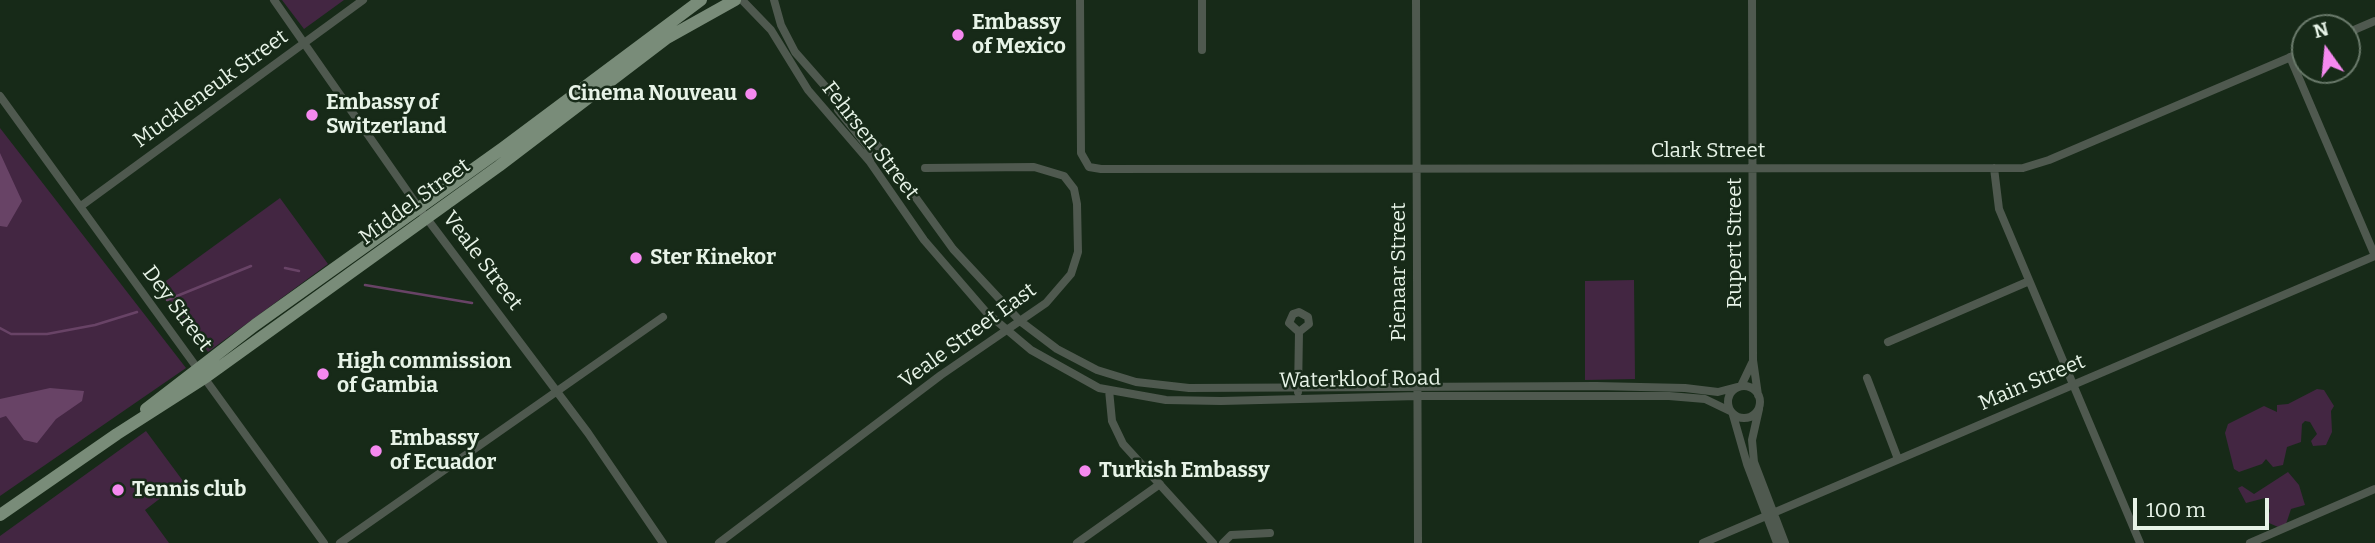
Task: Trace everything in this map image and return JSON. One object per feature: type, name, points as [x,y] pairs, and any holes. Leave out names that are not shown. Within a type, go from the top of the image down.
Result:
[{"type":"main road","name":"Middel Street","points":[[423,213],[701,0]]},
{"type":"main road","name":"Middel Street","points":[[682,16],[707,0]]},
{"type":"main road","name":"Middel Street","points":[[0,515],[117,434],[667,38],[735,0]]},
{"type":"street","name":"Veale Street","points":[[274,0],[423,213],[557,391],[663,543]]},
{"type":"street","name":"Muckleneuk Street","points":[[81,206],[363,0]]},
{"type":"street","name":"Fehrsen Street","points":[[742,0],[771,30],[802,83],[870,162],[924,240],[1006,330]]},
{"type":"street","name":"Fehrsen Street","points":[[774,0],[788,41],[835,100],[882,151],[953,249],[1020,321]]},
{"type":"street","name":"Clark Street","points":[[1080,0],[1081,153],[1089,167],[1994,168],[2037,164],[2290,57]]},
{"type":"street","points":[[1202,0],[1202,50]]},
{"type":"street","name":"Pienaar Street","points":[[1416,0],[1418,543]]},
{"type":"street","name":"Rupert Street","points":[[1752,0],[1753,360],[1758,395]]},
{"type":"street","points":[[2290,57],[2375,256]]},
{"type":"street","name":"Dey Street","points":[[0,96],[324,543]]},
{"type":"street","points":[[835,100],[841,115],[868,147],[870,162]]},
{"type":"street","name":"Veale Street East","points":[[719,543],[941,375],[1057,293],[1076,265],[1077,204],[1072,184],[1059,173],[1034,167],[925,168]]},
{"type":"street","points":[[1994,168],[1997,205],[2027,282],[2140,543]]},
{"type":"street","name":"Main Street","points":[[1703,543],[2375,256]]},
{"type":"street","points":[[1888,342],[2027,282]]},
{"type":"street","points":[[341,543],[663,317]]},
{"type":"street","name":"Waterkloof Road","points":[[1020,321],[1064,354],[1118,378],[1178,388],[1418,392],[1685,388],[1718,392],[1739,387]]},
{"type":"street","name":"Waterkloof Road","points":[[1006,330],[1059,368],[1109,390],[1166,400],[1248,400],[1418,392]]},
{"type":"street","points":[[1298,398],[1299,332]]},
{"type":"street","name":"Rupert Street","points":[[1739,387],[1749,374],[1753,360]]},
{"type":"street","points":[[1867,378],[1898,459]]},
{"type":"street","points":[[1777,543],[1769,516],[1752,449],[1759,410],[1758,395],[1751,388],[1739,387],[1728,398],[1732,413],[1769,516],[1785,543]]},
{"type":"street","points":[[1248,388],[1248,400]]},
{"type":"street","points":[[1109,390],[1109,410],[1115,431],[1128,450],[1213,543]]},
{"type":"street","name":"Waterkloof Road","points":[[1543,391],[1693,397],[1712,402],[1732,413]]},
{"type":"street","points":[[1732,413],[1747,418],[1759,410]]},
{"type":"street","points":[[1077,543],[1160,484]]},
{"type":"street","points":[[2250,543],[2375,489]]},
{"type":"street","points":[[1223,543],[1231,535],[1270,533]]},
{"type":"shaded area","points":[[282,0],[344,0],[304,29]]},
{"type":"shaded area","points":[[0,128],[186,368],[0,496]]},
{"type":"shaded area","points":[[0,153],[22,201],[7,227],[0,226]]},
{"type":"shaded area","points":[[280,198],[328,264],[208,352],[159,286]]},
{"type":"shaded area","points":[[1634,280],[1635,379],[1585,380],[1585,281]]},
{"type":"shaded area","points":[[50,388],[84,391],[82,401],[56,419],[37,443],[24,440],[6,416],[0,418],[0,399]]},
{"type":"shaded area","points":[[2317,389],[2324,390],[2334,406],[2331,411],[2332,432],[2326,445],[2313,446],[2311,441],[2317,434],[2310,422],[2305,421],[2302,424],[2301,442],[2287,447],[2283,465],[2273,467],[2266,459],[2262,464],[2239,472],[2234,469],[2225,433],[2228,424],[2264,406],[2277,412],[2277,405],[2288,404]]},
{"type":"shaded area","name":"Tennis club","points":[[146,431],[183,481],[145,510],[169,543],[0,543],[0,536]]},
{"type":"shaded area","points":[[2288,472],[2299,485],[2305,505],[2291,509],[2286,524],[2278,527],[2269,523],[2267,518],[2270,511],[2265,498],[2246,503],[2238,488],[2242,486],[2254,494]]},
{"type":"waterway","points":[[167,300],[251,266]]},
{"type":"waterway","points":[[285,268],[299,271]]},
{"type":"waterway","points":[[365,285],[472,303]]},
{"type":"waterway","points":[[0,328],[11,334],[47,334],[95,325],[137,312]]},
{"type":"place","name":"Embassy of Mexico","points":[[958,35]]},
{"type":"place","name":"Cinema Nouveau","points":[[751,94]]},
{"type":"place","name":"Embassy of Switzerland","points":[[312,115]]},
{"type":"place","name":"Ster Kinekor","points":[[636,258]]},
{"type":"place","name":"High commission of Gambia","points":[[323,374]]},
{"type":"place","name":"Embassy of Ecuador","points":[[376,451]]},
{"type":"place","name":"Turkish Embassy","points":[[1085,471]]},
{"type":"place","name":"Tennis club","points":[[118,490]]}]
